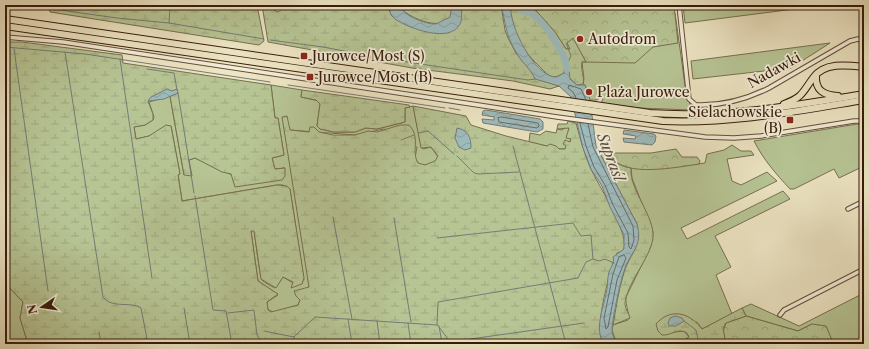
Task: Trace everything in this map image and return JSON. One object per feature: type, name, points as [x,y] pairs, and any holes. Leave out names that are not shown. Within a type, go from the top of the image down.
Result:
[{"type":"highway","points":[[5,19],[99,32],[663,121],[711,122],[759,117],[864,100]]},
{"type":"highway","points":[[5,26],[73,34],[554,103]]},
{"type":"highway","points":[[854,66],[864,63]]},
{"type":"highway","points":[[768,109],[802,96],[816,74],[822,69],[829,66],[864,67]]},
{"type":"highway","points":[[816,74],[816,82],[821,92],[828,95],[850,96]]},
{"type":"highway","points":[[606,111],[689,115],[736,113],[864,94]]},
{"type":"street","name":"Nadawki","points":[[679,5],[689,99],[696,105],[727,102],[755,95],[850,41],[858,39],[864,40]]},
{"type":"street","points":[[5,37],[63,42],[604,124],[705,137],[734,138],[767,136],[854,121],[864,121]]},
{"type":"street","points":[[848,209],[864,201]]},
{"type":"street","points":[[780,315],[784,310],[864,269]]},
{"type":"green space","points":[[24,5],[257,5],[264,41],[259,45],[50,12],[49,9]]},
{"type":"green space","points":[[262,5],[269,5],[278,12],[282,9],[282,5],[388,5],[389,10],[395,19],[407,25],[439,33],[455,29],[461,18],[461,5],[501,5],[505,30],[516,53],[534,74],[535,78],[559,86],[550,89],[513,81],[412,68],[268,42]]},
{"type":"green space","points":[[398,5],[452,5],[452,15],[447,21],[431,23],[411,16],[403,11]]},
{"type":"green space","points":[[511,5],[531,5],[555,32],[566,49],[570,49],[567,43],[573,38],[586,62],[582,62],[583,84],[577,85],[564,73],[556,77],[552,77],[534,61],[523,47],[514,31],[510,14]]},
{"type":"green space","points":[[531,5],[674,5],[678,43],[653,47],[635,63],[586,62],[573,39],[569,45],[570,49],[566,49],[555,32]]},
{"type":"green space","points":[[659,5],[675,13],[686,92],[692,110],[639,108],[601,103],[603,99],[601,97],[597,100],[590,100],[585,85],[583,84],[584,79],[582,62],[586,62]]},
{"type":"green space","points":[[683,5],[826,5],[685,23]]},
{"type":"green space","points":[[6,42],[22,42],[122,55],[123,63],[271,85],[275,118],[278,118],[284,155],[272,158],[275,169],[285,168],[285,176],[282,180],[235,187],[231,174],[222,172],[195,158],[189,160],[192,176],[184,175],[170,96],[178,93],[166,91],[151,98],[148,101],[153,114],[153,120],[145,125],[134,127],[136,139],[149,136],[166,125],[171,126],[180,174],[178,175],[182,201],[277,185],[287,186],[290,189],[304,278],[302,284],[291,288],[293,282],[283,277],[276,288],[261,279],[254,231],[251,231],[258,281],[278,294],[267,302],[268,310],[271,312],[298,305],[300,300],[294,291],[309,287],[282,117],[287,116],[290,130],[309,132],[310,127],[314,127],[319,132],[333,135],[355,135],[368,131],[377,132],[400,125],[409,125],[414,134],[416,159],[418,163],[425,165],[435,161],[438,156],[431,147],[421,148],[413,106],[466,116],[471,125],[506,136],[547,146],[550,144],[559,149],[565,149],[566,146],[563,144],[565,140],[570,142],[571,139],[566,138],[569,128],[557,129],[558,124],[567,124],[568,121],[576,123],[588,162],[623,234],[623,251],[617,253],[610,272],[601,312],[601,336],[604,344],[28,344],[20,318],[23,302],[5,283]]},
{"type":"green space","points":[[830,43],[791,68],[693,79],[691,61]]},
{"type":"green space","points":[[271,85],[302,90],[301,97],[319,101],[320,104],[317,126],[320,129],[334,132],[355,132],[366,128],[377,129],[405,122],[405,108],[413,106],[421,146],[423,149],[431,147],[438,157],[430,164],[419,164],[415,158],[417,147],[384,129],[355,135],[290,130],[309,287],[297,296],[300,300],[298,305],[274,312],[268,310],[267,302],[278,295],[258,281],[251,231],[254,230],[262,280],[275,288],[283,277],[293,283],[304,280],[290,189],[283,185],[277,185],[182,201],[178,174],[180,174],[171,126],[149,136],[136,139],[134,127],[145,125],[153,120],[154,117],[149,102],[170,96],[184,175],[189,160],[195,158],[232,175],[285,168],[275,169],[272,158],[284,155],[278,118],[275,118]]},
{"type":"green space","points":[[302,90],[409,105],[410,107],[405,108],[405,122],[377,129],[366,128],[355,132],[334,132],[320,129],[317,126],[320,104],[316,100],[301,97]]},
{"type":"green space","points":[[857,124],[864,125],[864,166],[839,178],[834,169],[794,189],[790,189],[775,172],[761,154],[754,141]]},
{"type":"green space","points":[[566,127],[569,128],[571,139],[565,149],[529,142],[530,133],[540,135],[546,131],[556,133],[557,129],[562,130]]},
{"type":"green space","points":[[732,145],[741,151],[751,151],[754,155],[727,159],[732,181],[741,185],[767,172],[777,181],[681,228],[687,239],[783,191],[790,199],[715,236],[731,267],[716,275],[732,314],[702,329],[697,322],[674,332],[684,331],[689,337],[678,344],[617,344],[612,330],[613,325],[628,320],[626,297],[651,246],[653,232],[632,178],[631,168],[666,168],[705,163],[707,154],[724,150]]},
{"type":"green space","points":[[676,149],[682,157],[697,157],[700,161],[699,164],[665,169],[639,169],[618,163],[612,157],[612,154],[616,153],[651,153]]},
{"type":"green space","points":[[600,154],[612,154],[616,162],[625,167],[631,168],[631,176],[634,185],[653,230],[653,238],[648,254],[626,296],[625,306],[630,318],[613,325],[621,282],[625,268],[636,246],[638,233],[637,224]]},
{"type":"green space","points":[[5,283],[23,302],[20,318],[28,344],[5,344]]},
{"type":"green space","points":[[864,293],[864,344],[837,344],[812,324],[798,331],[746,316],[742,308],[751,304],[799,326]]},
{"type":"green space","points":[[742,308],[746,316],[726,323],[723,328],[726,344],[678,344],[689,337],[687,333],[684,331],[678,331],[662,335],[658,331],[656,324],[668,315],[680,314],[692,319],[702,329]]},
{"type":"green space","points":[[746,316],[798,331],[812,324],[826,326],[832,340],[837,344],[726,344],[723,332],[726,323]]},
{"type":"water","points":[[388,5],[398,5],[405,13],[415,19],[431,24],[436,24],[450,17],[452,5],[461,5],[462,14],[460,24],[455,30],[438,34],[419,30],[401,23],[391,15]]},
{"type":"water","points":[[501,5],[511,5],[511,14],[518,37],[524,48],[540,69],[548,75],[556,77],[564,73],[565,62],[568,61],[570,79],[577,85],[585,85],[590,100],[596,146],[637,224],[639,238],[638,243],[625,268],[614,316],[612,331],[617,344],[604,344],[601,338],[599,326],[607,291],[608,275],[613,263],[613,257],[624,249],[624,235],[610,207],[602,186],[591,169],[583,148],[571,97],[559,86],[535,79],[512,46]]},
{"type":"water","points":[[167,89],[172,91],[177,89],[178,93],[164,99],[148,101],[151,97]]},
{"type":"water","points":[[486,110],[540,119],[543,122],[543,129],[537,132],[483,123],[482,119],[494,120],[494,117],[482,115],[483,111]]},
{"type":"water","points":[[457,128],[466,132],[471,148],[465,150],[459,147],[455,138]]},
{"type":"water","points":[[624,130],[654,134],[656,136],[655,142],[652,145],[624,142],[623,138],[635,139],[636,136],[623,134]]},
{"type":"water","points":[[675,316],[682,318],[684,321],[676,326],[669,326],[668,323],[670,318]]},
{"type":"waterway","points":[[24,5],[117,18],[169,23]]},
{"type":"waterway","points":[[170,5],[169,23],[264,39]]},
{"type":"waterway","points":[[514,5],[522,11],[529,12],[543,25],[557,44],[566,63],[567,69]]},
{"type":"waterway","points":[[532,13],[533,5]]},
{"type":"waterway","points":[[270,40],[323,47],[375,57]]},
{"type":"waterway","points":[[566,43],[571,56],[568,62]]},
{"type":"waterway","points":[[5,47],[85,54],[270,82]]},
{"type":"waterway","points":[[14,49],[48,291]]},
{"type":"waterway","points":[[65,52],[103,297],[111,303],[132,305],[141,308],[148,344]]},
{"type":"waterway","points":[[380,58],[528,80],[535,79]]},
{"type":"waterway","points":[[120,59],[152,278]]},
{"type":"waterway","points":[[147,69],[174,73],[177,90]]},
{"type":"waterway","points":[[288,85],[445,108]]},
{"type":"waterway","points":[[178,93],[194,193]]},
{"type":"waterway","points":[[449,108],[460,110]]},
{"type":"waterway","points":[[419,133],[428,131],[454,154]]},
{"type":"waterway","points":[[401,140],[414,135]]},
{"type":"waterway","points":[[513,146],[566,344]]},
{"type":"waterway","points":[[457,156],[474,173],[519,172]]},
{"type":"waterway","points":[[195,196],[213,310],[226,311],[232,344]]},
{"type":"waterway","points":[[333,217],[352,319]]},
{"type":"waterway","points":[[394,218],[411,322]]},
{"type":"waterway","points":[[437,238],[573,223],[581,236],[591,235],[593,259],[599,261],[605,259],[614,263]]},
{"type":"waterway","points":[[437,325],[438,302],[578,278],[586,262],[593,259]]},
{"type":"waterway","points":[[184,308],[190,344]]},
{"type":"waterway","points":[[228,313],[254,310],[257,335],[263,344]]},
{"type":"waterway","points":[[294,337],[315,317],[437,325],[439,326],[442,343],[584,323]]},
{"type":"waterway","points":[[348,319],[352,344]]},
{"type":"waterway","points":[[377,321],[380,344]]},
{"type":"waterway","points":[[684,321],[696,330],[699,344]]},
{"type":"waterway","points":[[408,323],[411,344]]},
{"type":"waterway","points":[[439,327],[452,344]]},
{"type":"waterway","points":[[264,331],[294,337],[295,344]]},
{"type":"waterway","points":[[99,332],[101,344]]},
{"type":"place","name":"Autodrom","points":[[580,39]]},
{"type":"place","name":"Jurowce/Most (S)","points":[[304,56]]},
{"type":"place","name":"Jurowce/Most (B)","points":[[310,77]]},
{"type":"place","name":"Plaża Jurowce","points":[[589,92]]},
{"type":"place","name":"Sielachowskie (B)","points":[[790,120]]},
{"type":"water label","name":"Supraśl","points":[[611,157]]}]
